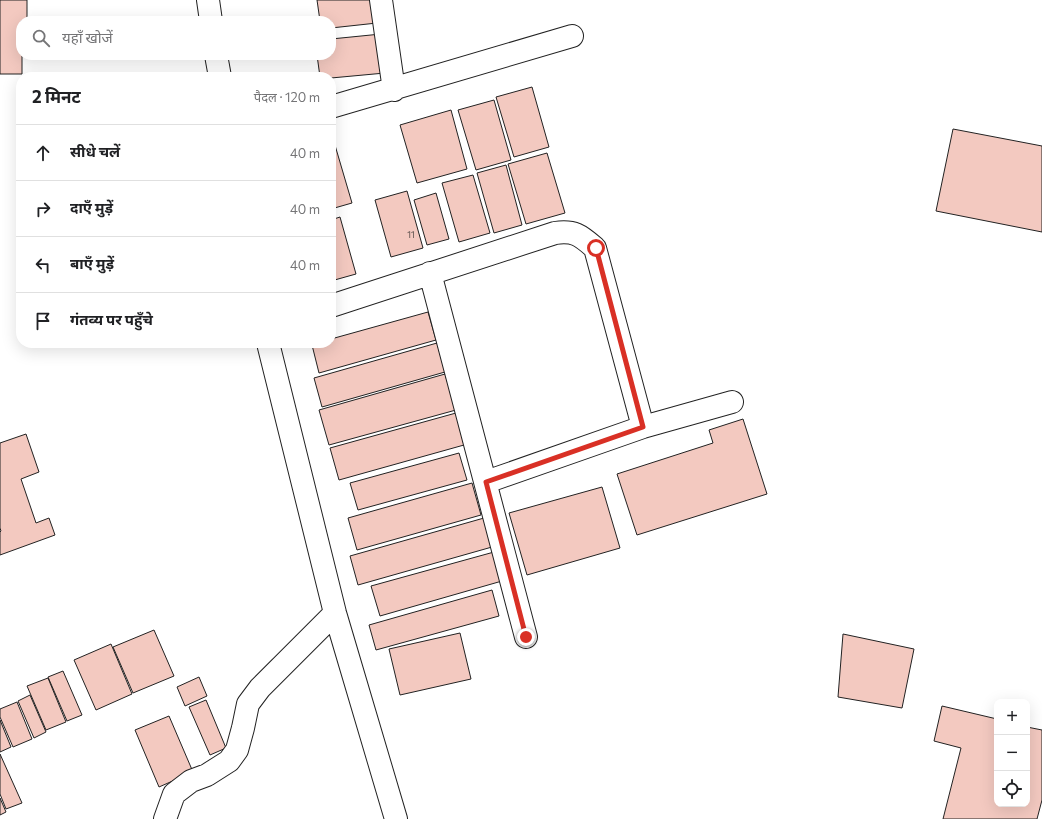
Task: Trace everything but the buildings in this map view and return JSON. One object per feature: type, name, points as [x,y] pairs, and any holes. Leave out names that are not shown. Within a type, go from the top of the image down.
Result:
[{"type":"street","points":[[208,0],[210,16]]},
{"type":"street","points":[[382,0],[394,90]]},
{"type":"street","points":[[336,106],[394,90],[572,36]]},
{"type":"street","points":[[217,60],[219,72]]},
{"type":"street","points":[[336,304],[555,233],[567,231],[582,237],[596,248],[643,427]]},
{"type":"street","points":[[430,273],[526,637]]},
{"type":"street","points":[[269,348],[335,613],[396,819]]},
{"type":"street","points":[[486,482],[643,427],[732,402]]},
{"type":"street","points":[[165,819],[174,794],[191,781],[207,775],[229,761],[237,750],[244,728],[248,704],[260,688],[335,613]]},
{"type":"route","points":[[526,637],[486,482],[643,427],[596,248]]}]
